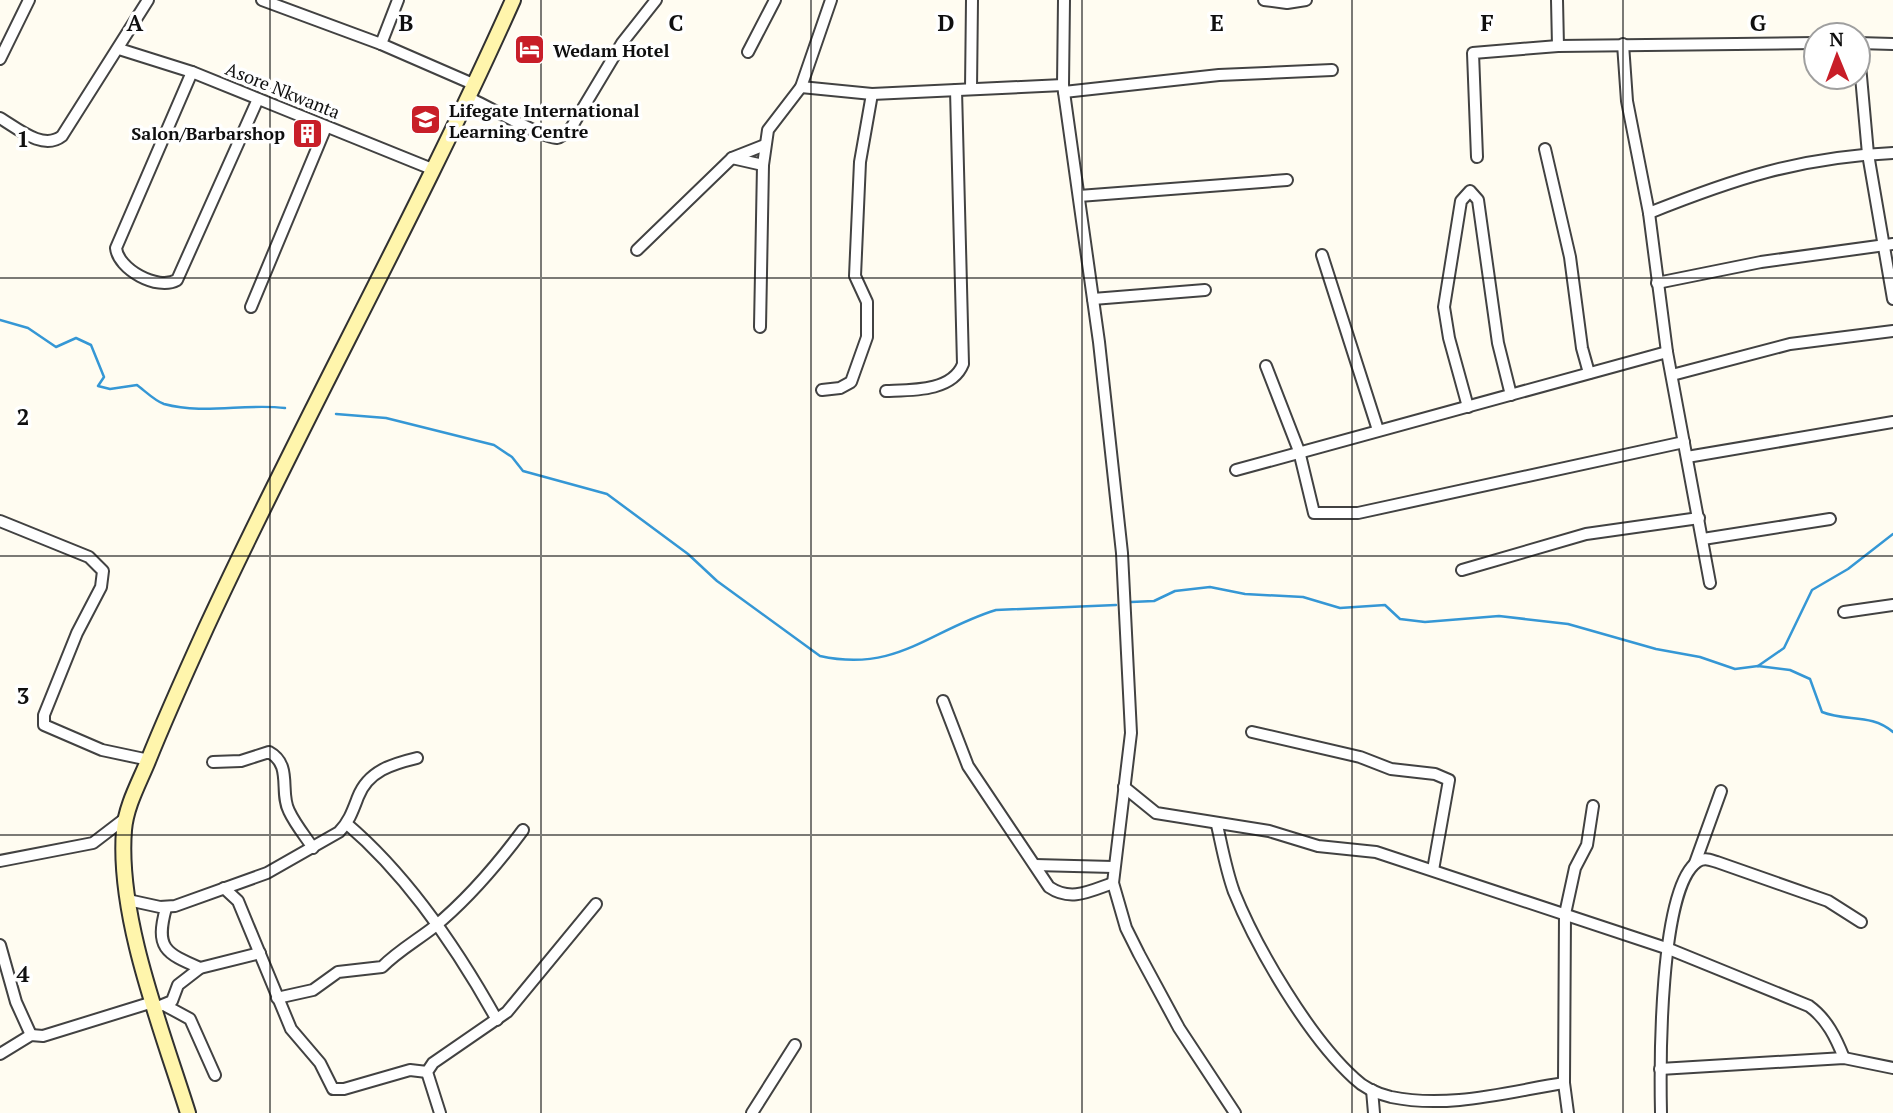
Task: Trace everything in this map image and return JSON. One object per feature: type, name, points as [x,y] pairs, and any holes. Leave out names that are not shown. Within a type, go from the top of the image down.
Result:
[{"type":"street","points":[[0,59],[29,0]]},
{"type":"street","points":[[0,118],[39,141],[57,140],[119,49],[148,0]]},
{"type":"street","points":[[262,0],[381,44],[470,90],[540,133],[556,138],[571,128],[622,43],[656,0]]},
{"type":"street","points":[[381,44],[398,0]]},
{"type":"street","points":[[188,1113],[128,900],[124,849],[127,817],[149,760],[258,515],[432,169],[513,0]]},
{"type":"street","points":[[748,52],[775,0]]},
{"type":"street","points":[[761,327],[765,145],[772,121],[801,87],[807,74],[831,0]]},
{"type":"street","points":[[971,89],[972,0]]},
{"type":"street","points":[[1064,0],[1063,89],[1093,299],[1122,553],[1131,733],[1113,883],[1126,928],[1139,954],[1179,1028],[1235,1113]]},
{"type":"street","points":[[1264,0],[1287,3],[1306,0]]},
{"type":"street","points":[[1557,0],[1558,46]]},
{"type":"street","points":[[1477,157],[1472,55],[1558,46],[1802,43]]},
{"type":"street","points":[[1872,43],[1893,44]]},
{"type":"street","points":[[1623,44],[1626,101],[1648,213],[1667,352],[1710,583]]},
{"type":"street","name":"Asore Nkwanta","points":[[119,49],[192,72],[432,169]]},
{"type":"street","points":[[801,87],[872,94],[971,89],[1063,89],[1219,75],[1332,70]]},
{"type":"street","points":[[192,72],[116,248],[117,257],[126,266],[156,282],[170,284],[177,280],[258,99]]},
{"type":"street","points":[[807,74],[818,87]]},
{"type":"street","points":[[886,391],[938,385],[960,371],[963,364],[956,90]]},
{"type":"street","points":[[1862,91],[1868,154],[1887,244],[1893,299]]},
{"type":"street","points":[[822,390],[840,388],[851,382],[867,337],[867,302],[857,285],[856,263],[860,162],[872,94]]},
{"type":"street","points":[[251,307],[326,127]]},
{"type":"street","points":[[637,250],[732,158],[765,145]]},
{"type":"street","points":[[1545,149],[1570,257],[1582,348],[1589,373]]},
{"type":"street","points":[[1648,213],[1746,176],[1829,157],[1893,153]]},
{"type":"street","points":[[732,158],[763,165]]},
{"type":"street","points":[[1079,196],[1287,180]]},
{"type":"street","points":[[1468,407],[1449,338],[1444,307],[1461,201],[1471,191],[1478,200],[1499,343],[1511,395]]},
{"type":"street","points":[[1657,283],[1761,262],[1887,244]]},
{"type":"street","points":[[1322,255],[1378,430]]},
{"type":"street","points":[[1093,299],[1205,290]]},
{"type":"street","points":[[1672,376],[1790,344],[1893,331]]},
{"type":"street","points":[[1236,470],[1667,352]]},
{"type":"street","points":[[1266,366],[1299,451],[1312,510],[1322,514],[1358,513],[1684,442]]},
{"type":"street","points":[[1687,457],[1893,422]]},
{"type":"street","points":[[1462,570],[1586,534],[1699,518]]},
{"type":"street","points":[[1703,539],[1830,519]]},
{"type":"street","points":[[0,521],[89,557],[103,571],[101,587],[77,633],[44,715],[44,725],[102,750],[149,760]]},
{"type":"street","points":[[1843,612],[1893,605]]},
{"type":"street","points":[[943,701],[968,766],[1006,827],[1049,887],[1060,894],[1078,895],[1113,883]]},
{"type":"street","points":[[1252,732],[1360,757],[1391,769],[1436,774],[1449,779],[1433,870]]},
{"type":"street","points":[[213,762],[241,761],[269,752],[276,756],[283,768],[286,805],[313,848]]},
{"type":"street","points":[[128,900],[166,908],[267,873],[313,848],[348,824],[362,788],[374,775],[392,764],[417,758]]},
{"type":"street","points":[[1124,787],[1156,813],[1217,825],[1269,831],[1318,846],[1376,852],[1669,949],[1809,1006],[1819,1013],[1834,1035],[1844,1058]]},
{"type":"street","points":[[1661,1113],[1660,1069],[1673,908],[1686,876],[1695,863],[1721,791]]},
{"type":"street","points":[[1568,1113],[1564,1083],[1565,914],[1575,868],[1587,845],[1593,806]]},
{"type":"street","points":[[0,861],[93,843],[127,817]]},
{"type":"street","points":[[348,824],[383,855],[480,990],[497,1020]]},
{"type":"street","points":[[1217,825],[1236,895],[1289,994],[1334,1058],[1355,1080],[1372,1090],[1431,1102],[1466,1100],[1564,1083]]},
{"type":"street","points":[[277,998],[313,990],[338,972],[382,967],[395,953],[435,926],[492,871],[523,830]]},
{"type":"street","points":[[1695,863],[1703,859],[1717,862],[1828,901],[1861,922]]},
{"type":"street","points":[[1035,865],[1113,867]]},
{"type":"street","points":[[223,888],[238,901],[291,1029],[320,1063],[333,1089],[344,1089],[410,1070],[427,1072]]},
{"type":"street","points":[[427,1072],[451,1049],[507,1012],[596,904]]},
{"type":"street","points":[[166,908],[161,926],[165,948],[172,956],[200,968]]},
{"type":"street","points":[[0,945],[16,1002],[32,1035]]},
{"type":"street","points":[[0,1054],[32,1035],[43,1036],[158,1005],[174,997],[178,985],[200,968],[260,953]]},
{"type":"street","points":[[158,1005],[190,1019],[215,1074]]},
{"type":"street","points":[[752,1113],[795,1045]]},
{"type":"street","points":[[1660,1069],[1844,1058],[1893,1068]]},
{"type":"street","points":[[427,1072],[440,1113]]},
{"type":"street","points":[[1372,1090],[1374,1113]]},
{"type":"waterway","points":[[0,320],[28,328],[56,347],[76,338],[91,345],[104,377],[98,386],[110,389],[137,385],[161,403],[194,409],[285,408]]},
{"type":"waterway","points":[[336,414],[386,418],[494,445],[512,457],[523,471],[607,494],[688,554],[717,581],[820,656],[847,660],[871,659],[892,654],[996,610],[1116,605]]},
{"type":"waterway","points":[[1758,666],[1784,648],[1812,590],[1848,569],[1893,534]]},
{"type":"waterway","points":[[1131,602],[1154,601],[1175,591],[1210,587],[1245,594],[1303,597],[1340,608],[1385,605],[1400,619],[1425,622],[1499,616],[1568,624],[1656,649],[1700,657],[1735,669],[1758,666],[1790,670],[1810,679],[1822,712],[1876,722],[1893,732]]},
{"type":"place","name":"Wedam Hotel","points":[[530,50]]},
{"type":"place","name":"Lifegate International Learning Centre","points":[[426,120]]},
{"type":"place","name":"Salon/Barbarshop","points":[[308,133]]}]
